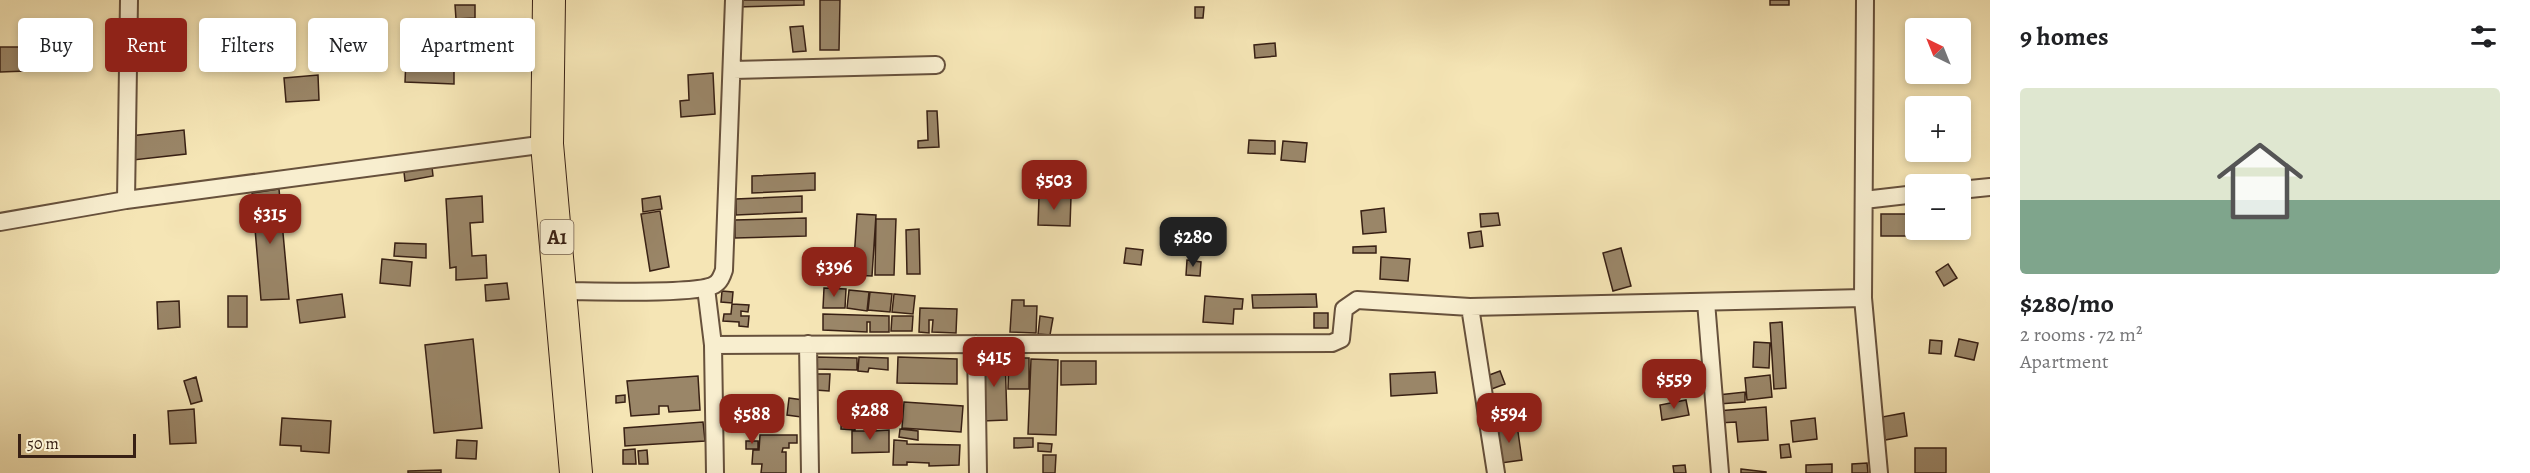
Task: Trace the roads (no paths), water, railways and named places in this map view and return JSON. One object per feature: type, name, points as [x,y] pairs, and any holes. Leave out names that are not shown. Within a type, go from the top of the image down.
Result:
[{"type":"highway","name":"A1","points":[[549,0],[547,144],[562,291],[576,473]]},
{"type":"street","points":[[126,200],[129,0]]},
{"type":"street","points":[[562,291],[706,288],[719,282],[724,270],[734,0]]},
{"type":"street","points":[[1865,0],[1863,298],[1879,473]]},
{"type":"street","points":[[733,70],[936,65]]},
{"type":"street","points":[[0,222],[126,200],[547,144]]},
{"type":"street","points":[[1971,189],[1990,187]]},
{"type":"street","points":[[1864,200],[1905,195]]},
{"type":"street","points":[[706,288],[713,345],[715,473]]},
{"type":"street","points":[[713,345],[1332,343],[1341,339],[1344,309],[1357,300],[1470,307],[1863,298]]},
{"type":"street","points":[[1706,302],[1720,473]]},
{"type":"street","points":[[1470,307],[1496,473]]},
{"type":"street","points":[[808,344],[810,473]]},
{"type":"street","points":[[976,344],[978,473]]}]
